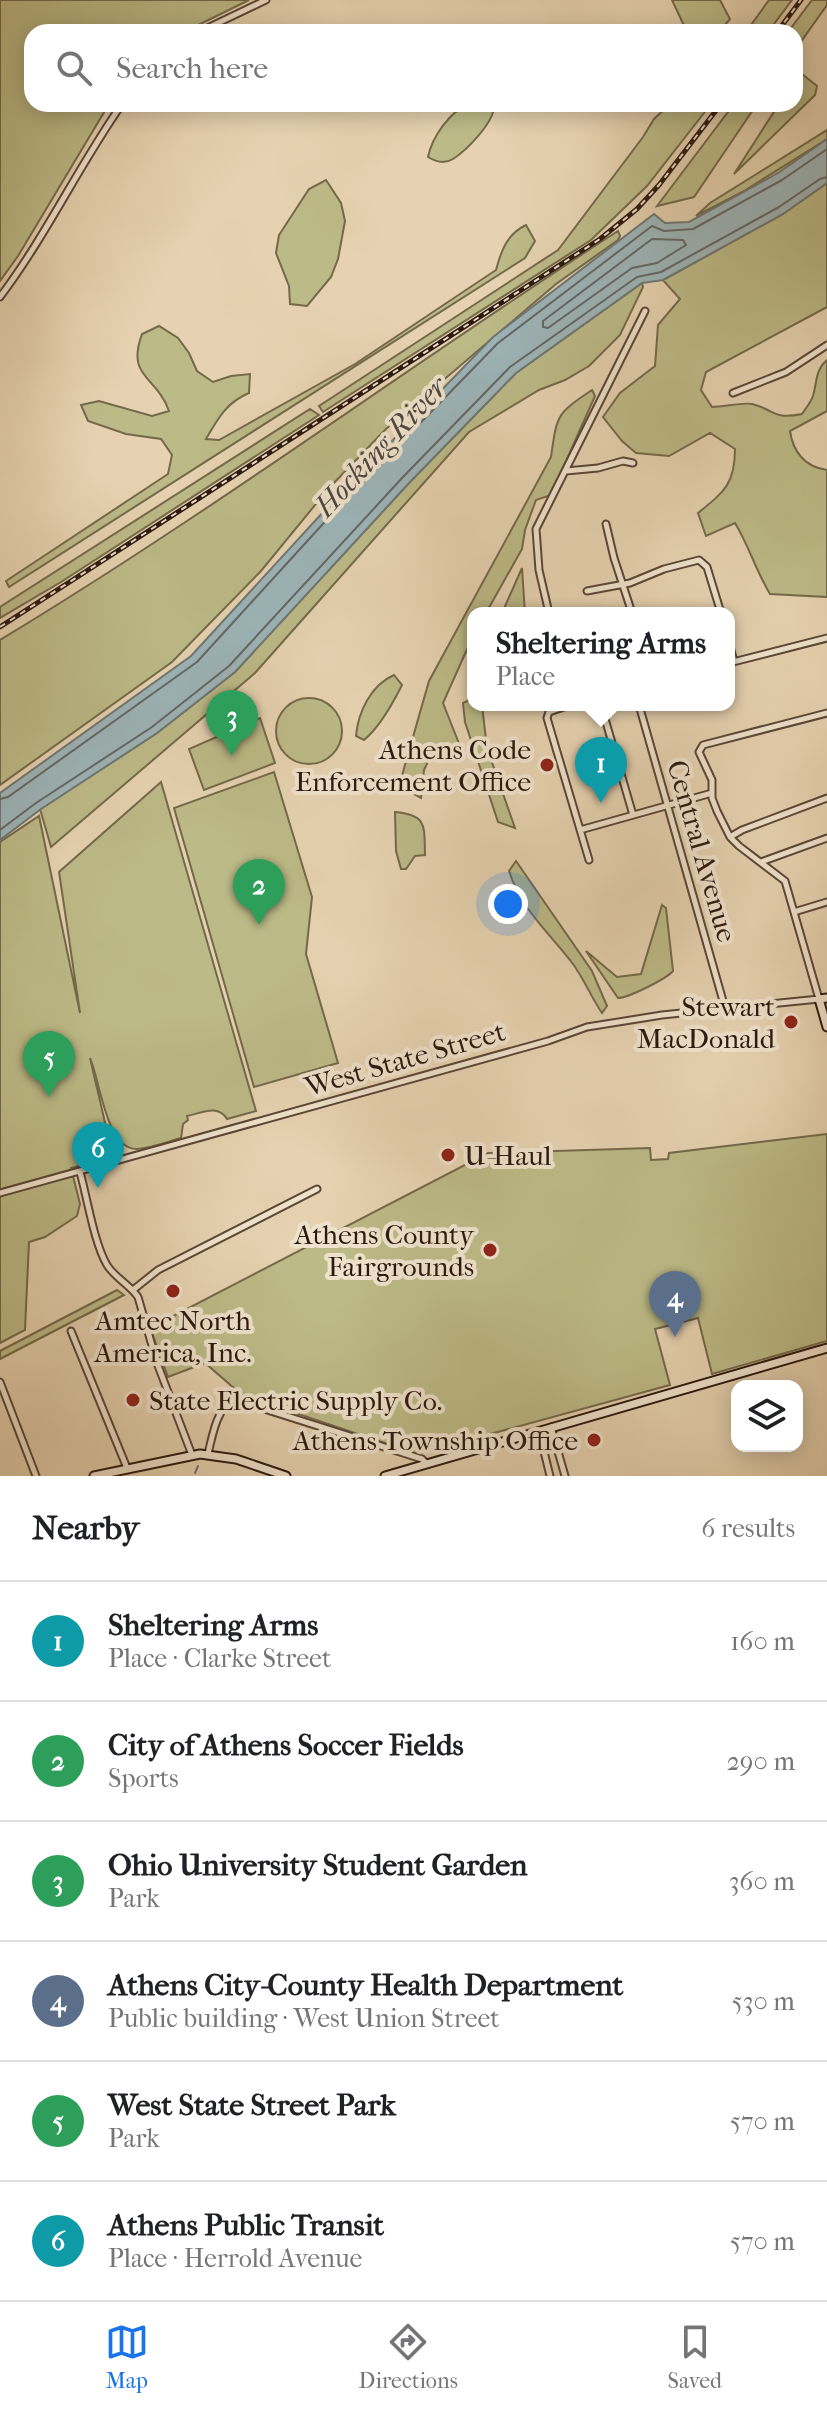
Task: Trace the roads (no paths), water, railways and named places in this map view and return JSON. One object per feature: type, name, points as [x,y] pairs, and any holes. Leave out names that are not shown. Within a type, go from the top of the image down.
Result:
[{"type":"main road","points":[[823,999],[827,1027]]},
{"type":"main road","points":[[385,1476],[827,1348]]},
{"type":"main road","points":[[94,1476],[208,1454],[236,1459],[286,1476]]},
{"type":"street","points":[[216,24],[266,0]]},
{"type":"street","points":[[0,297],[36,249],[93,145],[116,112]]},
{"type":"street","points":[[548,607],[535,533],[542,513],[645,311]]},
{"type":"street","points":[[733,393],[786,372],[827,345]]},
{"type":"street","points":[[566,471],[592,469],[623,461],[633,463]]},
{"type":"street","points":[[606,524],[630,607]]},
{"type":"street","points":[[587,591],[622,584],[694,560],[703,562],[709,570],[719,607]]},
{"type":"street","points":[[735,661],[827,638]]},
{"type":"street","points":[[555,711],[547,714],[589,860]]},
{"type":"street","points":[[603,711],[633,815]]},
{"type":"street","name":"Central Avenue","points":[[641,711],[725,1008]]},
{"type":"street","points":[[823,999],[784,879],[730,837],[717,811],[712,780],[699,752],[703,745],[827,713]]},
{"type":"street","points":[[580,830],[712,793]]},
{"type":"street","points":[[730,837],[827,798]]},
{"type":"street","points":[[761,862],[827,838]]},
{"type":"street","points":[[794,912],[827,902]]},
{"type":"street","name":"West State Street","points":[[0,1193],[548,1041],[587,1027],[662,1015],[823,999]]},
{"type":"street","points":[[80,1172],[103,1257],[112,1272],[138,1297],[157,1363],[192,1455]]},
{"type":"street","points":[[133,1290],[158,1270],[317,1189]]},
{"type":"street","points":[[71,1331],[127,1468]]},
{"type":"street","points":[[0,1382],[36,1476]]},
{"type":"street","points":[[208,1454],[216,1425],[226,1403],[233,1399],[422,1459],[427,1464]]},
{"type":"street","points":[[551,1427],[565,1476]]},
{"type":"street","points":[[539,1431],[550,1474],[563,1468]]},
{"type":"water","points":[[827,139],[827,183],[783,214],[663,280],[642,283],[516,373],[409,483],[235,672],[157,733],[41,809],[0,840],[0,793],[191,656],[325,510],[493,337],[654,214],[665,223],[689,222],[778,173]]},
{"type":"waterway","points":[[195,1473],[198,1466]]},
{"type":"railway","points":[[783,24],[801,0]]},
{"type":"railway","points":[[0,627],[600,239],[637,209],[659,185],[715,112]]},
{"type":"place","name":"Ohio University Student Garden","points":[[232,756]]},
{"type":"place","name":"Athens Code Enforcement Office","points":[[547,765]]},
{"type":"place","name":"Sheltering Arms","points":[[601,803]]},
{"type":"place","name":"City of Athens Soccer Fields","points":[[259,925]]},
{"type":"place","name":"Stewart MacDonald","points":[[791,1022]]},
{"type":"place","name":"West State Street Park","points":[[49,1097]]},
{"type":"place","name":"U-Haul","points":[[448,1155]]},
{"type":"place","name":"Athens Public Transit","points":[[98,1188]]},
{"type":"place","name":"Athens County Fairgrounds","points":[[490,1250]]},
{"type":"place","name":"Amtec North America, Inc.","points":[[173,1291]]},
{"type":"place","name":"Athens City-County Health Department","points":[[675,1337]]},
{"type":"place","name":"State Electric Supply Co.","points":[[133,1400]]},
{"type":"place","name":"Athens Township Office","points":[[594,1440]]},
{"type":"water label","name":"Hocking River","points":[[381,447]]}]
